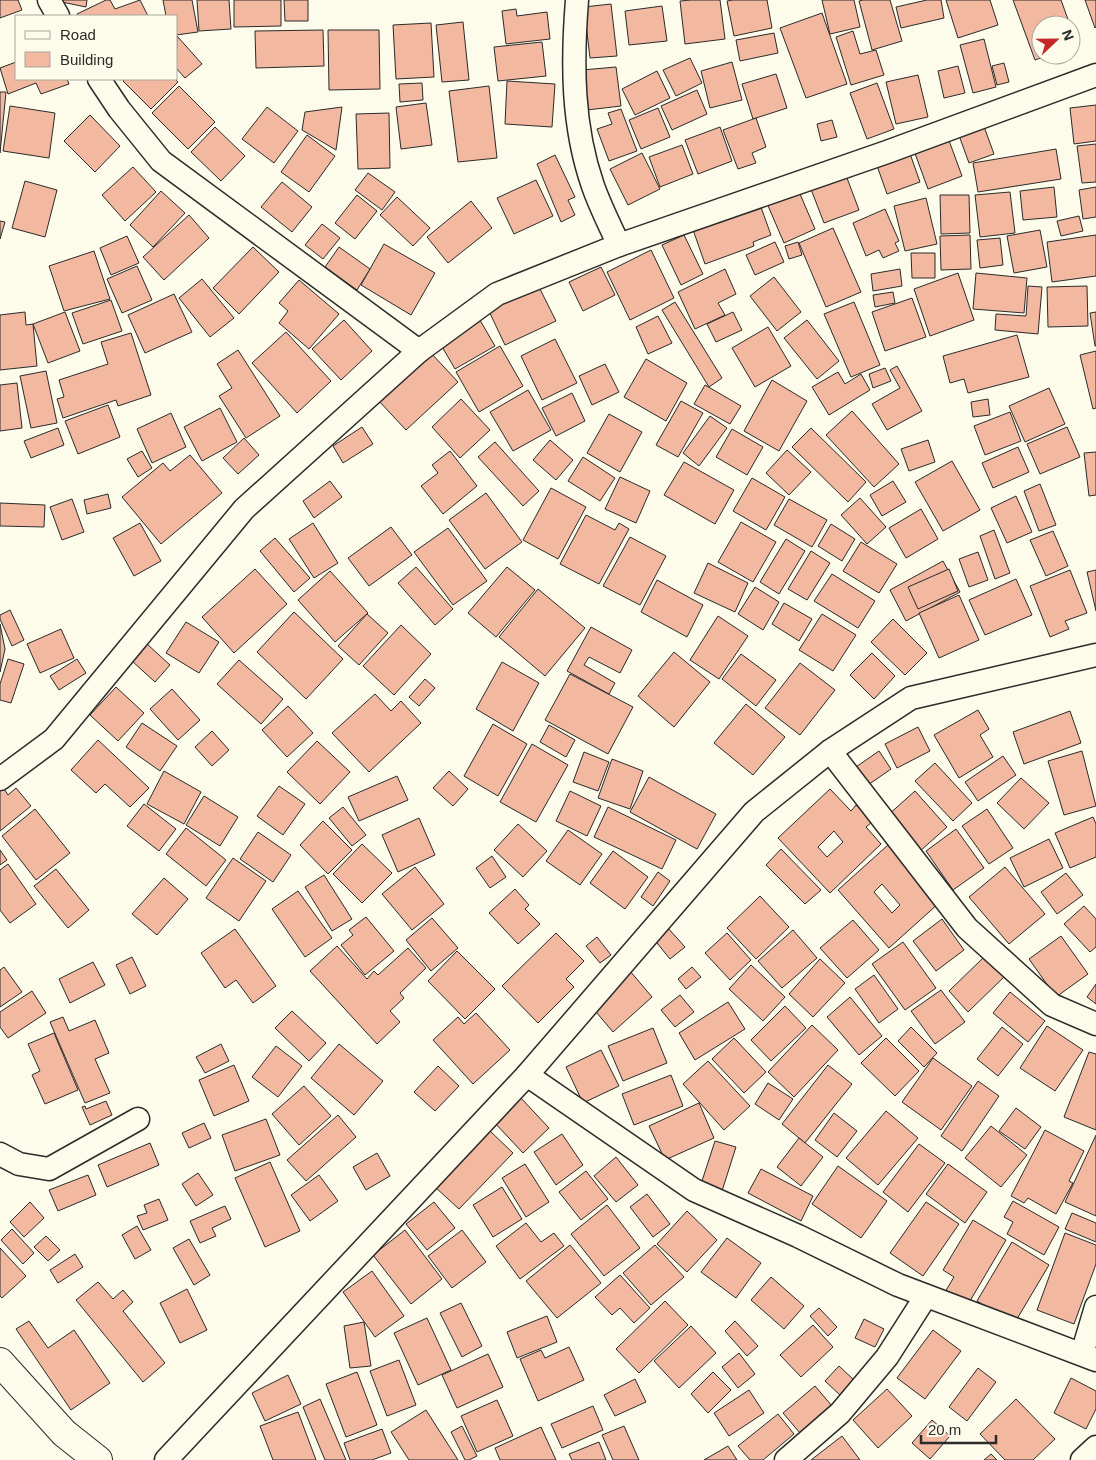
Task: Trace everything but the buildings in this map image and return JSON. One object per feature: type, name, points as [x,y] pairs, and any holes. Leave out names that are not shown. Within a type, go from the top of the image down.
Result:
[{"type":"main road","points":[[0,1362],[64,1433],[98,1460]]},
{"type":"main road","points":[[64,1433],[71,1460]]},
{"type":"street","points":[[48,0],[57,15]]},
{"type":"street","points":[[577,0],[574,100],[583,152],[593,186],[619,245]]},
{"type":"street","points":[[0,779],[54,739],[244,509],[418,351],[497,294],[619,245],[886,152],[1096,75]]},
{"type":"street","points":[[99,80],[119,109],[162,161],[418,351]]},
{"type":"street","points":[[166,1460],[527,1075],[754,812],[830,751],[912,698],[1096,655]]},
{"type":"street","points":[[830,751],[967,928],[1052,1005],[1096,1024]]},
{"type":"street","points":[[527,1075],[694,1190],[798,1236],[898,1285],[1089,1357],[1096,1307]]},
{"type":"street","points":[[0,1154],[19,1164],[49,1169],[138,1119]]},
{"type":"street","points":[[786,1460],[840,1413],[887,1357],[926,1296]]},
{"type":"street","points":[[1082,1460],[1096,1447]]}]
